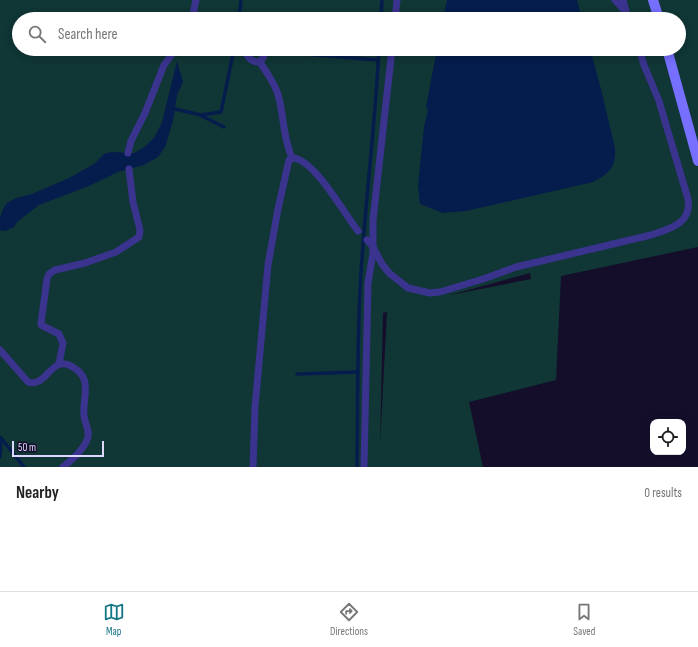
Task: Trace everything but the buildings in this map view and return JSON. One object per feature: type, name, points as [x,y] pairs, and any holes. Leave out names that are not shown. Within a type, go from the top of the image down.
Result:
[{"type":"street","points":[[653,0],[657,12]]},
{"type":"street","points":[[669,56],[698,161]]},
{"type":"lane","points":[[193,12],[196,0]]},
{"type":"lane","points":[[396,12],[397,0]]},
{"type":"lane","points":[[615,0],[624,12]]},
{"type":"lane","points":[[623,0],[626,12]]},
{"type":"lane","points":[[128,153],[131,141],[145,113],[164,65],[171,56]]},
{"type":"lane","points":[[248,56],[250,60],[260,62]]},
{"type":"lane","points":[[260,62],[264,56]]},
{"type":"lane","points":[[364,467],[367,299],[373,247],[373,220],[391,56]]},
{"type":"lane","points":[[367,240],[373,247],[386,270],[404,286],[415,291],[436,293],[483,280],[516,267],[651,235],[668,229],[680,222],[686,216],[688,210],[688,199],[659,101],[641,56]]},
{"type":"lane","points":[[260,62],[277,91],[285,140],[292,158]]},
{"type":"lane","points":[[292,158],[299,159],[306,163],[318,175],[358,231]]},
{"type":"lane","points":[[253,467],[255,407],[268,265],[288,162],[292,158]]},
{"type":"lane","points":[[59,364],[63,343],[59,334],[41,326],[47,279],[49,274],[55,270],[85,263],[116,252],[139,237],[140,230],[133,202],[129,169]]},
{"type":"lane","points":[[0,350],[24,379],[32,383],[40,381],[59,364],[66,364],[74,368],[84,379],[86,394],[84,415],[88,429],[88,436],[82,449],[63,467]]},
{"type":"green space","points":[[0,0],[698,0],[698,247],[561,276],[556,380],[469,402],[483,467],[0,467]],"holes":[[[530,273],[531,279],[450,295]],[[387,312],[380,444],[383,313]]]},
{"type":"water","points":[[447,0],[577,0],[580,12],[444,12]]},
{"type":"water","points":[[436,56],[592,56],[615,148],[613,165],[604,176],[593,182],[466,211],[443,213],[420,204],[418,185],[424,127],[428,110],[426,107]]},
{"type":"water","points":[[177,61],[183,82],[177,95],[173,121],[165,147],[158,157],[144,165],[118,172],[89,186],[39,205],[17,222],[14,227],[6,231],[0,230],[0,217],[7,203],[16,198],[32,194],[69,178],[94,164],[104,154],[111,152],[134,153],[143,148],[154,138],[162,122]]},
{"type":"waterway","points":[[240,12],[241,0]]},
{"type":"waterway","points":[[381,12],[382,0]]},
{"type":"waterway","points":[[175,109],[201,115],[221,112],[233,56]]},
{"type":"waterway","points":[[329,56],[378,60]]},
{"type":"waterway","points":[[357,467],[360,291],[379,56]]},
{"type":"waterway","points":[[202,116],[224,127]]},
{"type":"waterway","points":[[297,374],[358,372]]},
{"type":"waterway","points":[[1,438],[24,467]]},
{"type":"waterway","points":[[0,457],[1,438]]}]
